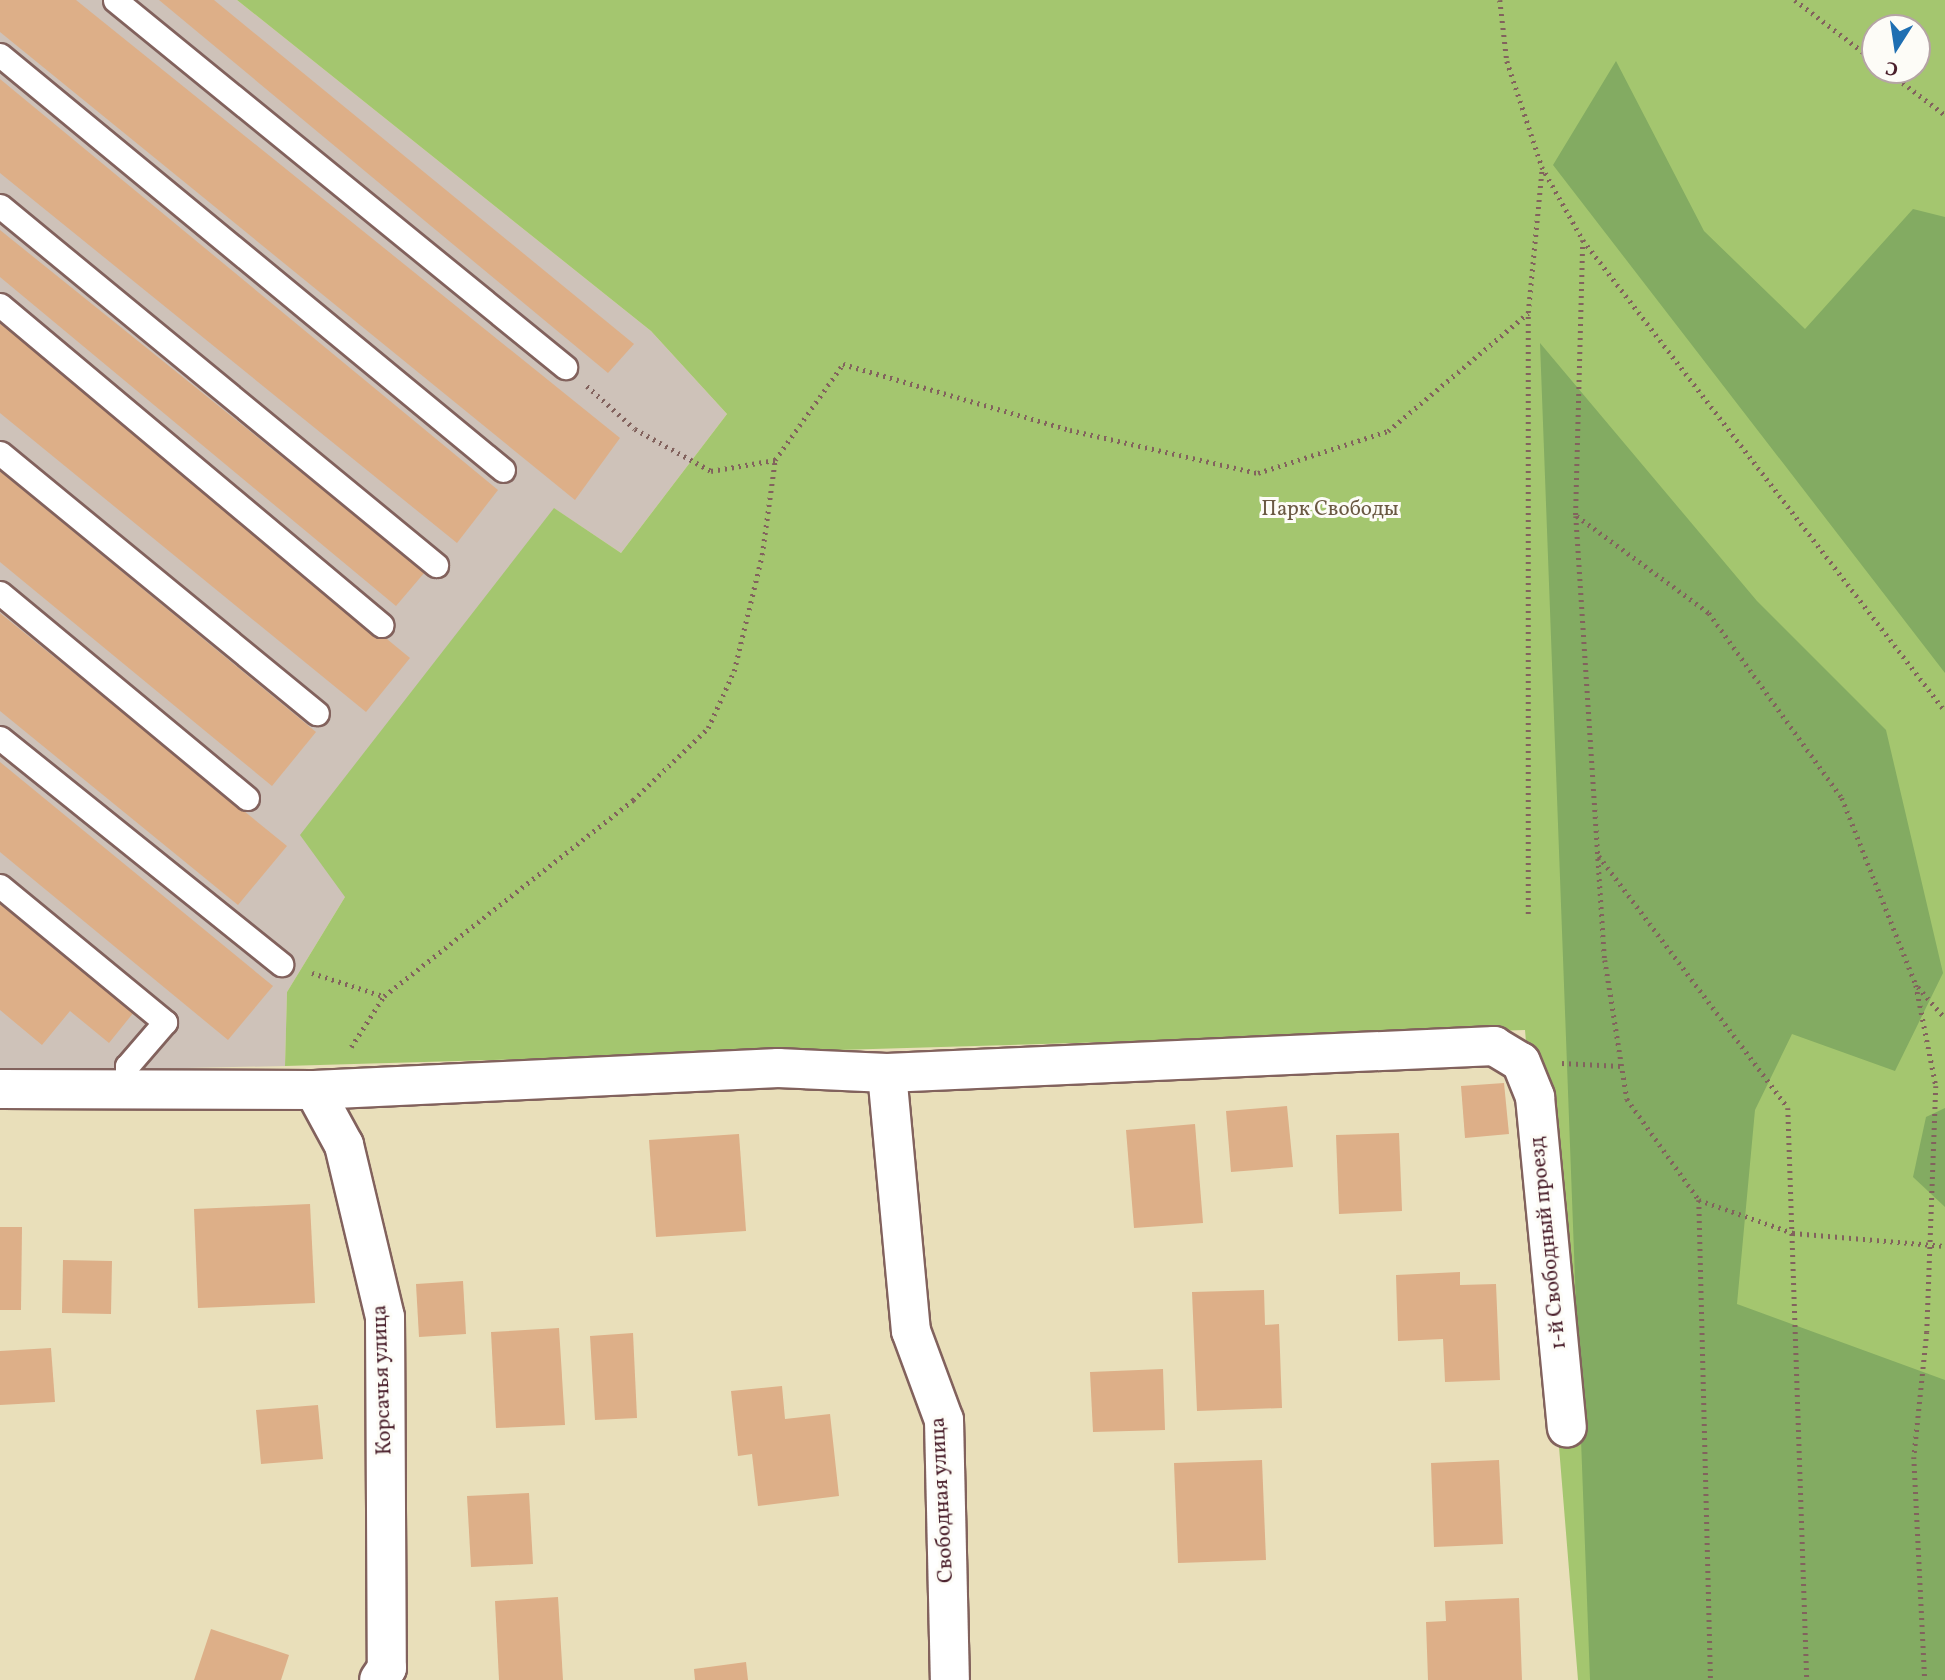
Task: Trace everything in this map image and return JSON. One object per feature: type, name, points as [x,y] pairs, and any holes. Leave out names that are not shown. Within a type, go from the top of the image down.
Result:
[{"type":"street","points":[[0,1089],[314,1090],[778,1068],[887,1073],[1494,1046],[1521,1062]]},
{"type":"street","name":"1-й Свободный проезд","points":[[1521,1062],[1535,1097],[1567,1427]]},
{"type":"street","name":"Свободная улица","points":[[887,1073],[911,1331],[944,1420],[950,1680]]},
{"type":"street","name":"Корсачья улица","points":[[314,1090],[344,1145],[385,1317],[387,1668],[379,1680]]},
{"type":"lane","points":[[114,0],[565,367]]},
{"type":"lane","points":[[0,55],[503,470]]},
{"type":"lane","points":[[0,206],[436,565]]},
{"type":"lane","points":[[0,304],[381,625]]},
{"type":"lane","points":[[0,453],[317,713]]},
{"type":"lane","points":[[0,593],[247,799]]},
{"type":"lane","points":[[0,738],[281,964]]},
{"type":"lane","points":[[0,886],[165,1022],[127,1066],[127,1090]]},
{"type":"path","points":[[1500,0],[1507,61],[1542,167],[1583,240],[1945,711]]},
{"type":"path","points":[[1796,0],[1861,50]]},
{"type":"path","points":[[1904,84],[1945,115]]},
{"type":"path","points":[[1528,914],[1528,313],[1542,167]]},
{"type":"path","points":[[1583,240],[1576,516],[1605,960],[1627,1098],[1699,1200],[1712,1680]]},
{"type":"path","points":[[314,1090],[357,1041],[384,996],[633,800],[708,728],[734,671],[762,555],[775,460],[843,364],[1070,429],[1258,473],[1388,431],[1528,313]]},
{"type":"path","points":[[565,367],[635,429],[711,471],[775,460]]},
{"type":"path","points":[[1576,516],[1709,613],[1717,624],[1842,798],[1916,985],[1936,1086],[1927,1332],[1914,1457],[1925,1680]]},
{"type":"path","points":[[1598,854],[1788,1108],[1807,1680]]},
{"type":"path","points":[[281,964],[384,996]]},
{"type":"path","points":[[1916,985],[1945,1018]]},
{"type":"path","points":[[1521,1062],[1621,1066]]},
{"type":"path","points":[[1699,1200],[1793,1233],[1945,1246]]},
{"type":"shaded area","points":[[0,0],[237,0],[651,331],[727,414],[621,553],[555,509],[345,897],[287,992],[285,1066],[0,1072]]},
{"type":"green space","name":"Парк Свободы","points":[[237,0],[1945,0],[1945,1680],[1578,1680],[1525,1030],[285,1066],[287,992],[345,897],[300,835],[554,508],[621,553],[727,414],[651,331]]},
{"type":"green space","points":[[1616,61],[1704,231],[1805,329],[1913,209],[1945,217],[1945,673],[1553,165]]},
{"type":"green space","points":[[1540,343],[1757,601],[1886,730],[1943,973],[1895,1071],[1792,1034],[1755,1110],[1737,1304],[1945,1380],[1945,1680],[1590,1680]]},
{"type":"green space","points":[[1945,1108],[1945,1207],[1913,1177],[1926,1117]]},
{"type":"building","points":[[0,0],[76,0],[620,438],[575,500],[0,32]]},
{"type":"building","points":[[159,0],[214,0],[634,344],[608,373]]},
{"type":"building","points":[[0,79],[498,490],[457,543],[0,173]]},
{"type":"building","points":[[0,230],[425,572],[396,606],[0,277]]},
{"type":"building","points":[[0,320],[410,658],[366,712],[0,413]]},
{"type":"building","points":[[0,471],[316,732],[272,786],[0,562]]},
{"type":"building","points":[[0,613],[287,846],[238,905],[0,711]]},
{"type":"building","points":[[0,762],[273,986],[228,1040],[0,852]]},
{"type":"building","points":[[0,901],[134,1012],[109,1043],[70,1011],[42,1045],[0,1010]]},
{"type":"building","points":[[1504,1083],[1509,1134],[1465,1138],[1461,1086]]},
{"type":"building","points":[[1287,1106],[1293,1167],[1231,1172],[1226,1111]]},
{"type":"building","points":[[1195,1124],[1203,1223],[1134,1228],[1126,1130]]},
{"type":"building","points":[[1399,1133],[1402,1211],[1339,1214],[1336,1135]]},
{"type":"building","points":[[739,1134],[746,1231],[656,1237],[649,1140]]},
{"type":"building","points":[[310,1204],[315,1303],[198,1308],[194,1209]]},
{"type":"building","points":[[0,1227],[22,1227],[21,1310],[0,1310]]},
{"type":"building","points":[[63,1260],[112,1261],[111,1314],[62,1313]]},
{"type":"building","points":[[1460,1272],[1460,1285],[1496,1284],[1500,1380],[1445,1382],[1443,1339],[1398,1341],[1396,1275]]},
{"type":"building","points":[[463,1281],[466,1334],[419,1337],[416,1284]]},
{"type":"building","points":[[1264,1290],[1265,1325],[1279,1324],[1282,1408],[1197,1411],[1192,1292]]},
{"type":"building","points":[[559,1328],[565,1425],[496,1428],[491,1332]]},
{"type":"building","points":[[633,1333],[637,1418],[595,1420],[590,1336]]},
{"type":"building","points":[[51,1348],[55,1402],[0,1405],[0,1351]]},
{"type":"building","points":[[1163,1369],[1165,1430],[1093,1432],[1090,1372]]},
{"type":"building","points":[[782,1386],[785,1419],[830,1414],[839,1496],[758,1506],[752,1454],[738,1456],[731,1391]]},
{"type":"building","points":[[318,1405],[323,1459],[261,1464],[256,1410]]},
{"type":"building","points":[[1262,1460],[1266,1560],[1178,1563],[1174,1463]]},
{"type":"building","points":[[1499,1460],[1503,1544],[1434,1547],[1431,1463]]},
{"type":"building","points":[[529,1493],[533,1564],[471,1567],[467,1496]]},
{"type":"building","points":[[558,1597],[563,1680],[499,1680],[495,1601]]},
{"type":"building","points":[[1519,1598],[1522,1680],[1428,1680],[1426,1622],[1446,1621],[1445,1601]]},
{"type":"building","points":[[211,1629],[289,1655],[281,1680],[194,1680]]},
{"type":"building","points":[[746,1662],[748,1680],[695,1680],[694,1669]]}]
